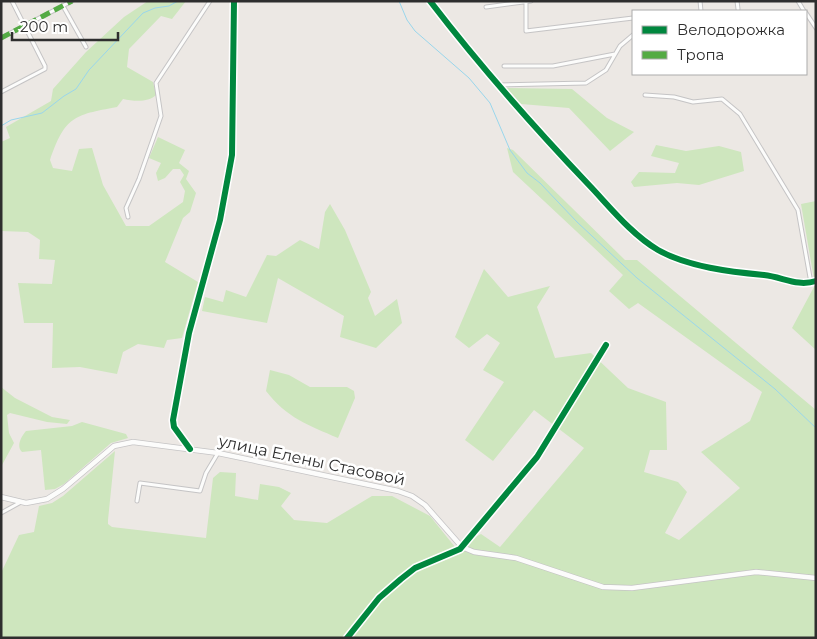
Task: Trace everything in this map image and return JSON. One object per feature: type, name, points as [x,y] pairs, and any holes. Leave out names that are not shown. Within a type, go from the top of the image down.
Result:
[{"type":"main road","name":"улица Елены Стасовой","points":[[21,502],[38,502],[54,495],[114,446],[133,442],[218,453],[412,496],[434,513],[462,546]]},
{"type":"main road","points":[[1,497],[21,502]]},
{"type":"main road","points":[[462,546],[474,552],[516,558],[603,587],[632,588],[756,572],[816,578]]},
{"type":"street","points":[[1,92],[45,69],[12,1]]},
{"type":"street","points":[[1,38],[72,1]]},
{"type":"street","points":[[128,217],[126,208],[139,179],[161,116],[156,83],[210,1]]},
{"type":"street","points":[[190,449],[174,427],[173,420],[188,333],[218,228],[232,156],[234,1]]},
{"type":"street","points":[[430,1],[497,85],[636,234],[658,250],[670,256],[726,272],[771,276],[798,284],[816,281]]},
{"type":"street","points":[[486,7],[531,1]]},
{"type":"street","points":[[737,1],[738,9]]},
{"type":"street","points":[[526,3],[526,31],[632,18]]},
{"type":"street","points":[[63,6],[86,47]]},
{"type":"street","points":[[807,15],[816,28]]},
{"type":"street","points":[[497,85],[586,83],[606,70],[615,54],[632,35]]},
{"type":"street","points":[[504,66],[553,66],[615,54]]},
{"type":"street","points":[[645,95],[674,97],[693,102],[722,99],[740,114],[798,210],[811,283]]},
{"type":"street","points":[[347,638],[379,598],[401,579],[415,568],[462,546],[538,457],[606,345]]},
{"type":"street","points":[[137,501],[140,483],[200,490],[206,473],[218,453]]},
{"type":"street","points":[[1,513],[21,502]]},
{"type":"green space","points":[[148,1],[186,1],[172,19],[161,16],[129,49],[127,67],[153,82],[156,95],[145,100],[123,99],[117,107],[90,113],[73,120],[66,126],[50,160],[53,168],[72,171],[79,149],[92,148],[103,185],[126,226],[149,226],[183,202],[185,191],[180,182],[184,175],[180,169],[173,169],[165,178],[158,181],[156,173],[161,163],[149,158],[158,137],[185,150],[179,163],[189,171],[186,179],[196,193],[190,212],[183,218],[165,262],[198,282],[182,338],[167,340],[164,348],[138,344],[123,352],[117,374],[80,367],[52,368],[53,323],[24,323],[18,283],[52,284],[55,260],[39,259],[40,240],[28,232],[1,231],[1,142],[10,138],[6,127],[51,101],[53,89],[86,52],[124,17]]},
{"type":"green space","points":[[506,88],[572,89],[607,118],[634,132],[610,151],[569,108],[521,104]]},
{"type":"green space","points":[[656,145],[686,151],[719,146],[741,152],[744,171],[699,185],[677,183],[634,187],[631,182],[639,172],[675,173],[679,163],[651,156]]},
{"type":"green space","points":[[507,148],[513,150],[625,260],[637,260],[816,410],[816,638],[1,638],[1,573],[19,535],[34,532],[39,506],[52,503],[63,496],[115,451],[108,520],[108,524],[112,527],[206,538],[213,478],[220,472],[236,473],[235,496],[258,500],[260,484],[279,487],[291,493],[281,506],[294,520],[327,523],[372,496],[392,496],[430,516],[455,547],[481,534],[500,547],[584,448],[534,410],[493,461],[465,440],[504,382],[483,370],[500,343],[487,334],[469,348],[455,337],[484,269],[508,297],[550,286],[537,307],[555,358],[591,353],[628,388],[666,402],[667,450],[650,450],[644,472],[678,482],[687,492],[665,533],[679,540],[740,488],[701,452],[750,421],[762,392],[638,303],[629,309],[609,291],[623,275],[513,172]]},
{"type":"green space","points":[[816,201],[816,350],[792,328],[815,285],[801,204]]},
{"type":"green space","points":[[330,204],[345,230],[371,292],[368,298],[375,316],[397,299],[402,323],[376,348],[340,337],[344,316],[278,278],[267,323],[202,311],[205,297],[223,302],[226,290],[246,297],[267,255],[276,256],[300,240],[319,249],[325,212]]},
{"type":"green space","points":[[270,370],[289,375],[310,387],[347,387],[354,391],[355,398],[338,438],[299,420],[274,400],[266,391]]},
{"type":"green space","points":[[1,387],[15,398],[52,417],[70,420],[67,424],[47,422],[10,413],[7,415],[9,433],[14,443],[2,465],[1,484]]},
{"type":"green space","points":[[82,422],[126,434],[128,438],[111,443],[64,484],[55,489],[45,490],[41,450],[22,452],[19,444],[22,436],[26,431],[72,426]]},
{"type":"waterway","points":[[1,126],[11,120],[42,113],[76,89],[89,70],[143,13],[155,8],[169,6],[178,1]]},
{"type":"waterway","points":[[399,1],[407,20],[415,31],[469,78],[490,103],[510,150],[527,173],[540,183],[577,222],[637,278],[775,389],[816,428]]},
{"type":"marked path","points":[[1,38],[72,1]]},
{"type":"cycle path","points":[[190,449],[174,427],[173,420],[189,333],[220,220],[232,155],[234,1]]},
{"type":"cycle path","points":[[430,1],[527,118],[621,220],[648,244],[670,256],[696,265],[771,276],[803,283],[816,281]]},
{"type":"cycle path","points":[[347,638],[379,598],[401,579],[415,568],[460,549],[537,457],[606,345]]}]
